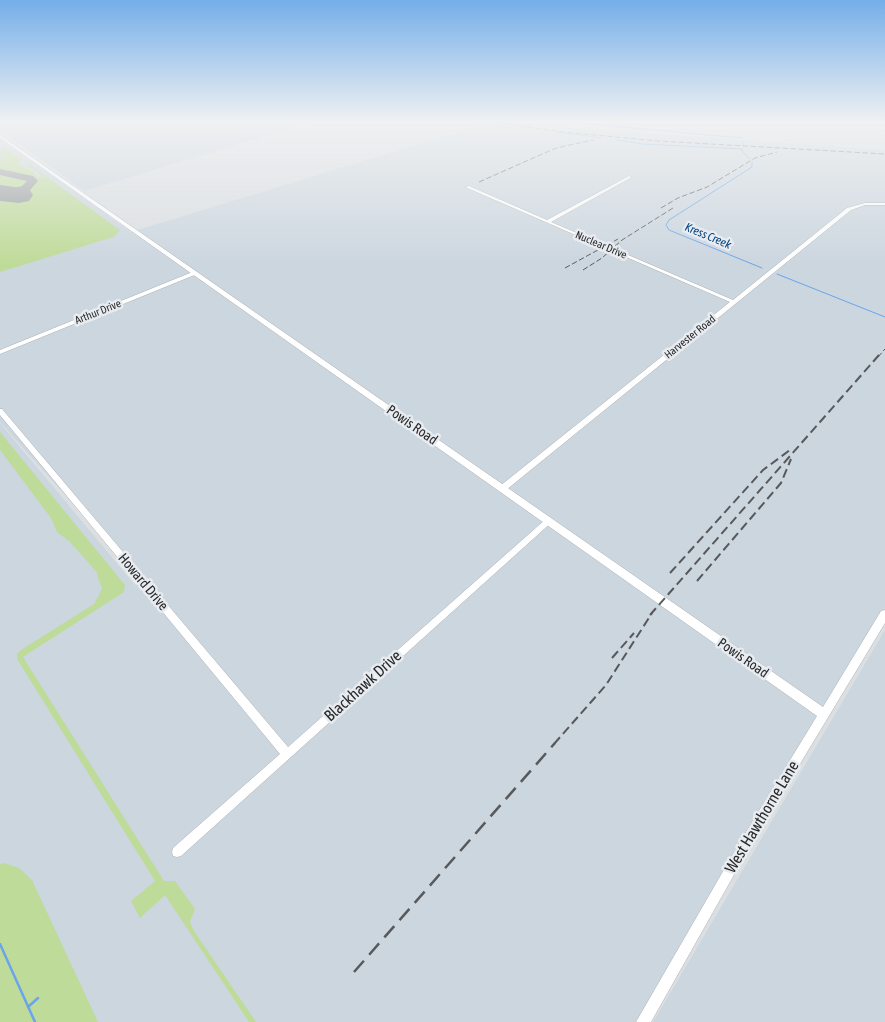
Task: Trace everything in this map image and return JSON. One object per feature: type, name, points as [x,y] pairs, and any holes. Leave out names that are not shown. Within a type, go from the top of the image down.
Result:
[{"type":"street","name":"Powis Road","points":[[47,169],[824,714]]},
{"type":"street","points":[[547,222],[630,176]]},
{"type":"street","name":"Nuclear Drive","points":[[467,188],[734,302]]},
{"type":"street","name":"Harvester Road","points":[[503,488],[849,209],[865,204],[885,204]]},
{"type":"street","name":"Arthur Drive","points":[[0,352],[195,273]]},
{"type":"street","name":"Howard Drive","points":[[0,411],[287,754]]},
{"type":"street","name":"Blackhawk Drive","points":[[177,852],[548,521]]},
{"type":"street","name":"West Hawthorne Lane","points":[[643,1022],[744,846],[885,614]]},
{"type":"shaded area","points":[[0,169],[42,169],[131,232],[338,169],[885,169],[885,616],[636,1022],[0,1022],[0,423],[135,585],[143,582],[0,422]]},
{"type":"shaded area","points":[[54,169],[158,169],[84,191]]},
{"type":"shaded area","points":[[885,630],[885,1022],[653,1022]]},
{"type":"green space","points":[[27,169],[38,178],[41,177],[38,171],[32,169],[35,169],[120,230],[113,237],[0,272],[0,198],[14,199],[37,181],[32,176],[0,170]]},
{"type":"green space","points":[[0,175],[24,179],[27,183],[15,189],[0,189]]},
{"type":"green space","points":[[0,432],[125,585],[124,592],[23,657],[164,881],[175,881],[195,909],[190,922],[194,931],[256,1022],[249,1022],[165,895],[140,918],[131,901],[155,881],[17,659],[17,654],[21,650],[94,604],[102,589],[96,571],[69,541],[57,532],[51,518],[0,450]]},
{"type":"green space","points":[[4,863],[19,868],[32,880],[98,1022],[0,1022],[0,864]]},
{"type":"waterway","name":"Kress Creek","points":[[749,169],[669,220],[666,225],[669,230],[762,268]]},
{"type":"waterway","name":"Kress Creek","points":[[777,274],[885,317]]},
{"type":"waterway","points":[[0,944],[28,1007]]},
{"type":"waterway","points":[[28,1007],[38,998]]},
{"type":"waterway","points":[[28,1007],[35,1022]]},
{"type":"taxiway","points":[[0,172],[29,178],[33,181],[26,188],[4,194]]},
{"type":"runway","points":[[0,193],[19,195]]},
{"type":"railway","points":[[479,182],[509,169]]},
{"type":"railway","points":[[661,208],[678,198],[707,187],[737,169]]},
{"type":"railway","points":[[583,270],[602,258],[622,240],[673,208]]},
{"type":"railway","points":[[565,268],[618,239]]},
{"type":"railway","points":[[878,357],[885,349]]},
{"type":"railway","points":[[653,612],[879,355]]},
{"type":"railway","points":[[670,573],[763,470],[790,450]]},
{"type":"railway","points":[[697,581],[781,483],[791,459]]},
{"type":"railway","points":[[554,744],[606,685],[653,612]]},
{"type":"railway","points":[[650,615],[653,612]]},
{"type":"railway","points":[[612,658],[634,633]]},
{"type":"railway","points":[[354,972],[555,743]]}]
